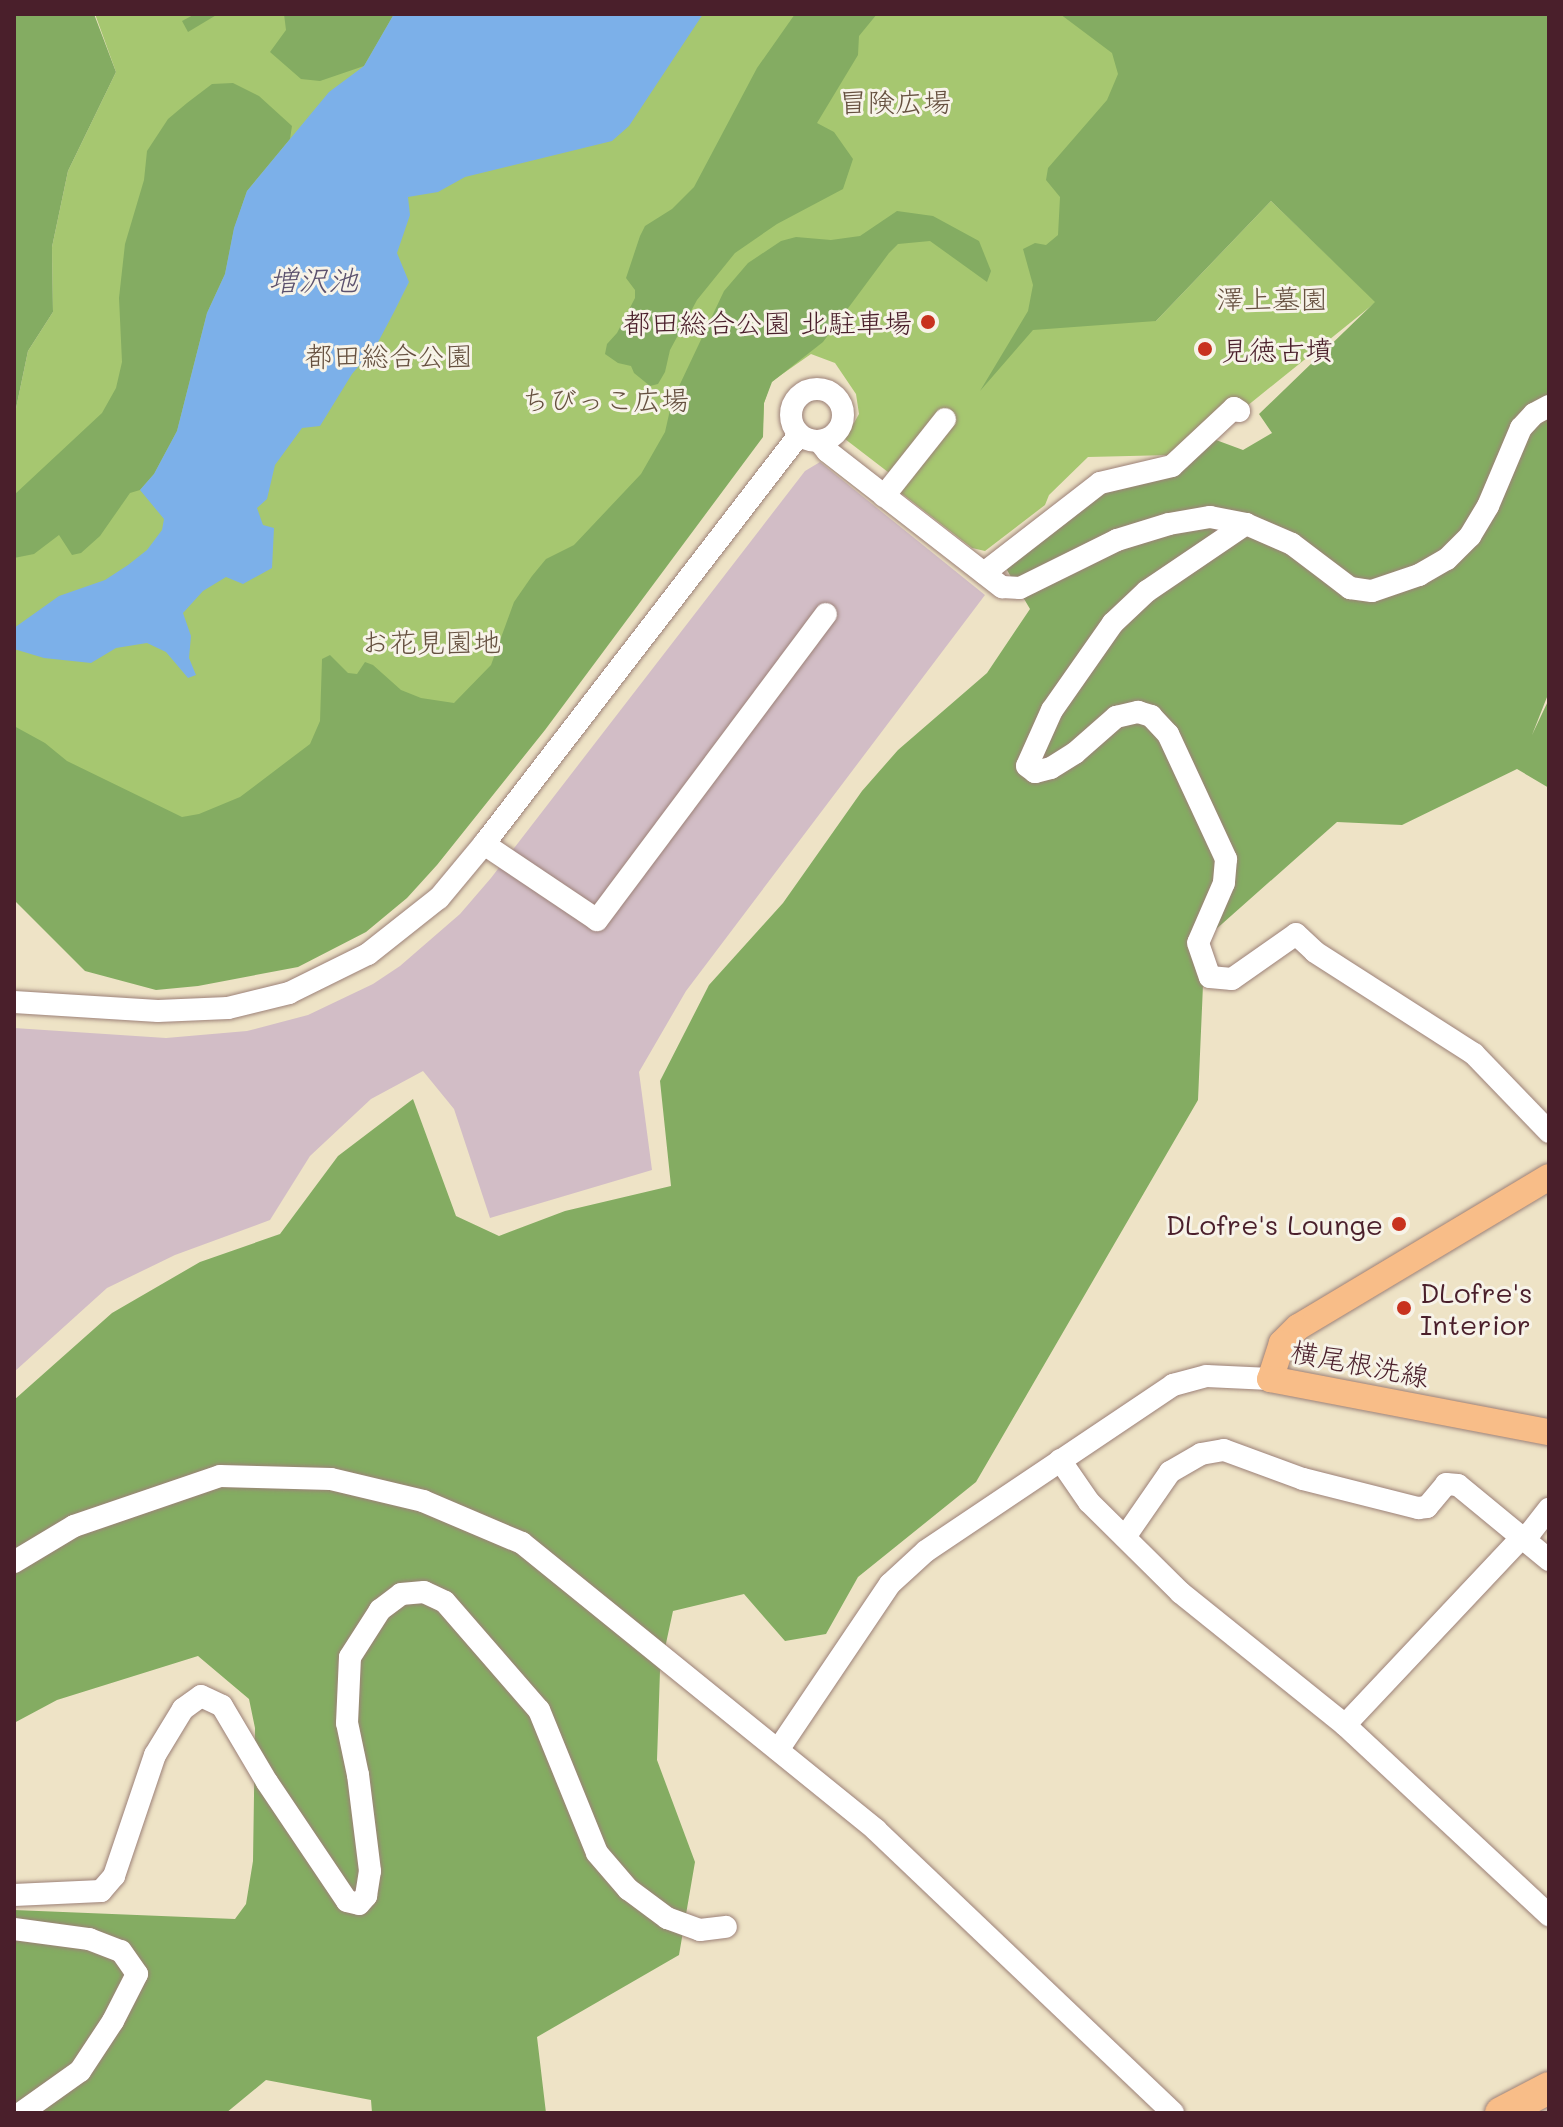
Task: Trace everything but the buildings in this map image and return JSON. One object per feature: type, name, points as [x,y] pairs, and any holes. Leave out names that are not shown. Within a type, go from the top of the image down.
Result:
[{"type":"highway","points":[[1501,2113],[1549,2088]]},
{"type":"main road","name":"横尾根洗線","points":[[1549,1177],[1298,1327],[1282,1343],[1270,1379],[1549,1432]]},
{"type":"street","points":[[14,1002],[187,1011],[228,1008],[289,993],[349,965],[408,925],[439,898],[484,844],[809,438],[1002,587],[1020,588],[1104,545],[1169,524],[1210,517],[1246,524],[1292,544],[1350,588],[1372,591],[1408,579],[1447,559],[1470,536],[1488,506],[1521,428],[1534,414],[1549,406]]},
{"type":"street","points":[[984,573],[1100,483],[1172,466],[1234,408],[1239,411]]},
{"type":"street","points":[[884,496],[945,419]]},
{"type":"street","points":[[1246,524],[1147,591],[1113,623],[1052,710],[1029,754],[1027,766],[1035,772],[1051,768],[1075,753],[1116,717],[1138,712],[1151,716],[1168,734],[1226,859],[1224,883],[1198,943],[1210,977],[1232,979],[1296,934],[1315,952],[1474,1054],[1549,1132]]},
{"type":"street","points":[[484,844],[597,920],[826,614]]},
{"type":"street","points":[[778,1750],[890,1584],[926,1551],[1173,1385],[1207,1376],[1270,1379]]},
{"type":"street","points":[[1125,1537],[1170,1472],[1201,1454],[1224,1450],[1303,1479],[1418,1508],[1427,1507],[1446,1484],[1458,1485],[1549,1560]]},
{"type":"street","points":[[1060,1460],[1089,1502],[1181,1593],[1345,1725],[1549,1915]]},
{"type":"street","points":[[14,1562],[74,1526],[220,1476],[331,1479],[423,1501],[522,1543],[876,1830],[1173,2113]]},
{"type":"street","points":[[1345,1725],[1523,1536],[1530,1533],[1549,1509]]},
{"type":"street","points":[[14,1895],[101,1891],[114,1876],[155,1755],[183,1709],[201,1696],[222,1706],[267,1782],[347,1901],[359,1904],[366,1896],[370,1871],[358,1775],[347,1723],[350,1657],[380,1610],[401,1594],[424,1592],[445,1602],[539,1710],[597,1853],[628,1889],[667,1918],[700,1930],[726,1927]]},
{"type":"street","points":[[14,1929],[99,1943],[121,1951],[137,1974],[108,2030],[80,2071],[21,2113]]},
{"type":"shaded area","points":[[820,462],[985,595],[686,991],[639,1072],[652,1170],[490,1218],[454,1109],[423,1071],[371,1099],[310,1156],[270,1220],[175,1255],[107,1288],[14,1372],[14,1028],[166,1038],[247,1031],[308,1015],[373,984],[400,966],[460,914],[491,878],[805,471]]},
{"type":"green space","points":[[14,14],[94,14],[116,72],[68,171],[52,247],[53,312],[28,351],[14,418]]},
{"type":"green space","name":"都田総合公園","points":[[95,14],[1141,14],[1156,321],[1271,201],[1376,302],[1247,406],[1233,397],[1171,455],[1088,457],[1049,495],[1045,505],[985,551],[972,548],[896,489],[901,482],[845,439],[859,414],[856,394],[835,363],[811,354],[771,382],[764,403],[763,424],[519,755],[14,885],[14,418],[28,351],[53,312],[52,247],[68,171],[116,72]]},
{"type":"green space","points":[[195,14],[218,14],[188,32],[182,21]]},
{"type":"green space","points":[[284,14],[394,14],[364,66],[320,81],[301,79],[270,52],[286,30]]},
{"type":"green space","points":[[795,14],[877,14],[859,36],[858,55],[817,123],[834,132],[853,159],[843,189],[777,224],[735,253],[697,300],[670,350],[665,372],[658,384],[650,386],[634,373],[631,366],[618,363],[605,354],[607,344],[617,333],[635,298],[635,290],[626,278],[640,236],[645,226],[672,209],[694,187],[757,68]]},
{"type":"green space","points":[[1060,14],[1549,14],[1549,692],[1532,735],[1549,699],[1549,788],[1517,769],[1402,825],[1337,822],[1205,939],[1198,1100],[976,1482],[858,1577],[826,1634],[785,1641],[744,1594],[673,1611],[660,1671],[657,1760],[695,1862],[679,1955],[537,2037],[546,2113],[372,2113],[371,2100],[266,2080],[226,2113],[14,2113],[14,1910],[235,1919],[246,1904],[253,1861],[255,1728],[249,1699],[198,1656],[57,1700],[14,1723],[14,1400],[112,1313],[200,1262],[280,1234],[338,1156],[413,1099],[456,1216],[499,1236],[565,1211],[671,1186],[660,1081],[709,985],[783,903],[862,791],[898,750],[987,673],[1030,609],[1004,565],[1101,490],[1216,440],[1243,450],[1272,433],[1259,414],[1375,302],[1271,201],[1156,321],[1033,330],[980,391],[1028,311],[1033,285],[1023,249],[1035,243],[1046,245],[1058,235],[1060,197],[1046,180],[1048,168],[1107,100],[1118,74],[1112,53]]},
{"type":"green space","points":[[233,83],[259,96],[292,126],[290,139],[247,191],[234,229],[225,274],[207,313],[177,431],[154,474],[140,490],[130,493],[100,536],[81,553],[72,555],[59,535],[34,554],[14,558],[14,495],[102,413],[116,388],[122,362],[119,298],[125,244],[144,180],[147,151],[168,119],[187,103],[212,84]]},
{"type":"green space","points":[[897,211],[933,216],[979,241],[991,271],[987,282],[930,241],[898,244],[889,253],[823,342],[772,382],[764,403],[763,437],[545,730],[437,865],[407,898],[366,932],[298,967],[198,986],[156,990],[85,971],[14,900],[14,726],[45,743],[67,761],[182,817],[199,814],[240,797],[310,744],[320,721],[322,659],[330,655],[348,673],[357,674],[365,662],[373,665],[401,690],[421,698],[454,703],[491,665],[514,602],[532,576],[546,559],[574,545],[641,474],[665,432],[672,401],[724,291],[748,263],[781,241],[796,237],[831,240],[860,236]]},
{"type":"water","name":"増沢池","points":[[394,14],[703,14],[629,126],[612,141],[465,177],[438,192],[408,197],[410,215],[397,253],[409,282],[376,346],[352,374],[320,426],[302,428],[275,465],[267,499],[257,508],[263,525],[274,528],[272,568],[243,584],[226,577],[203,591],[183,613],[191,636],[189,658],[196,675],[188,678],[166,652],[147,643],[116,648],[91,663],[44,658],[14,649],[14,628],[59,596],[105,580],[128,565],[147,550],[162,530],[164,519],[140,490],[154,474],[177,431],[207,313],[225,274],[234,228],[247,191],[329,92],[364,66]]},
{"type":"place","name":"都田総合公園 北駐車場","points":[[928,322]]},
{"type":"place","name":"見徳古墳","points":[[1205,349]]},
{"type":"place","name":"DLofre's Lounge","points":[[1399,1224]]},
{"type":"place","name":"DLofre's Interior","points":[[1404,1308]]},
{"type":"park label","name":"冒険広場","points":[[895,101]]},
{"type":"park label","name":"澤上墓園","points":[[1272,298]]},
{"type":"park label","name":"ちびっこ広場","points":[[605,399]]},
{"type":"park label","name":"お花見園地","points":[[431,641]]}]
